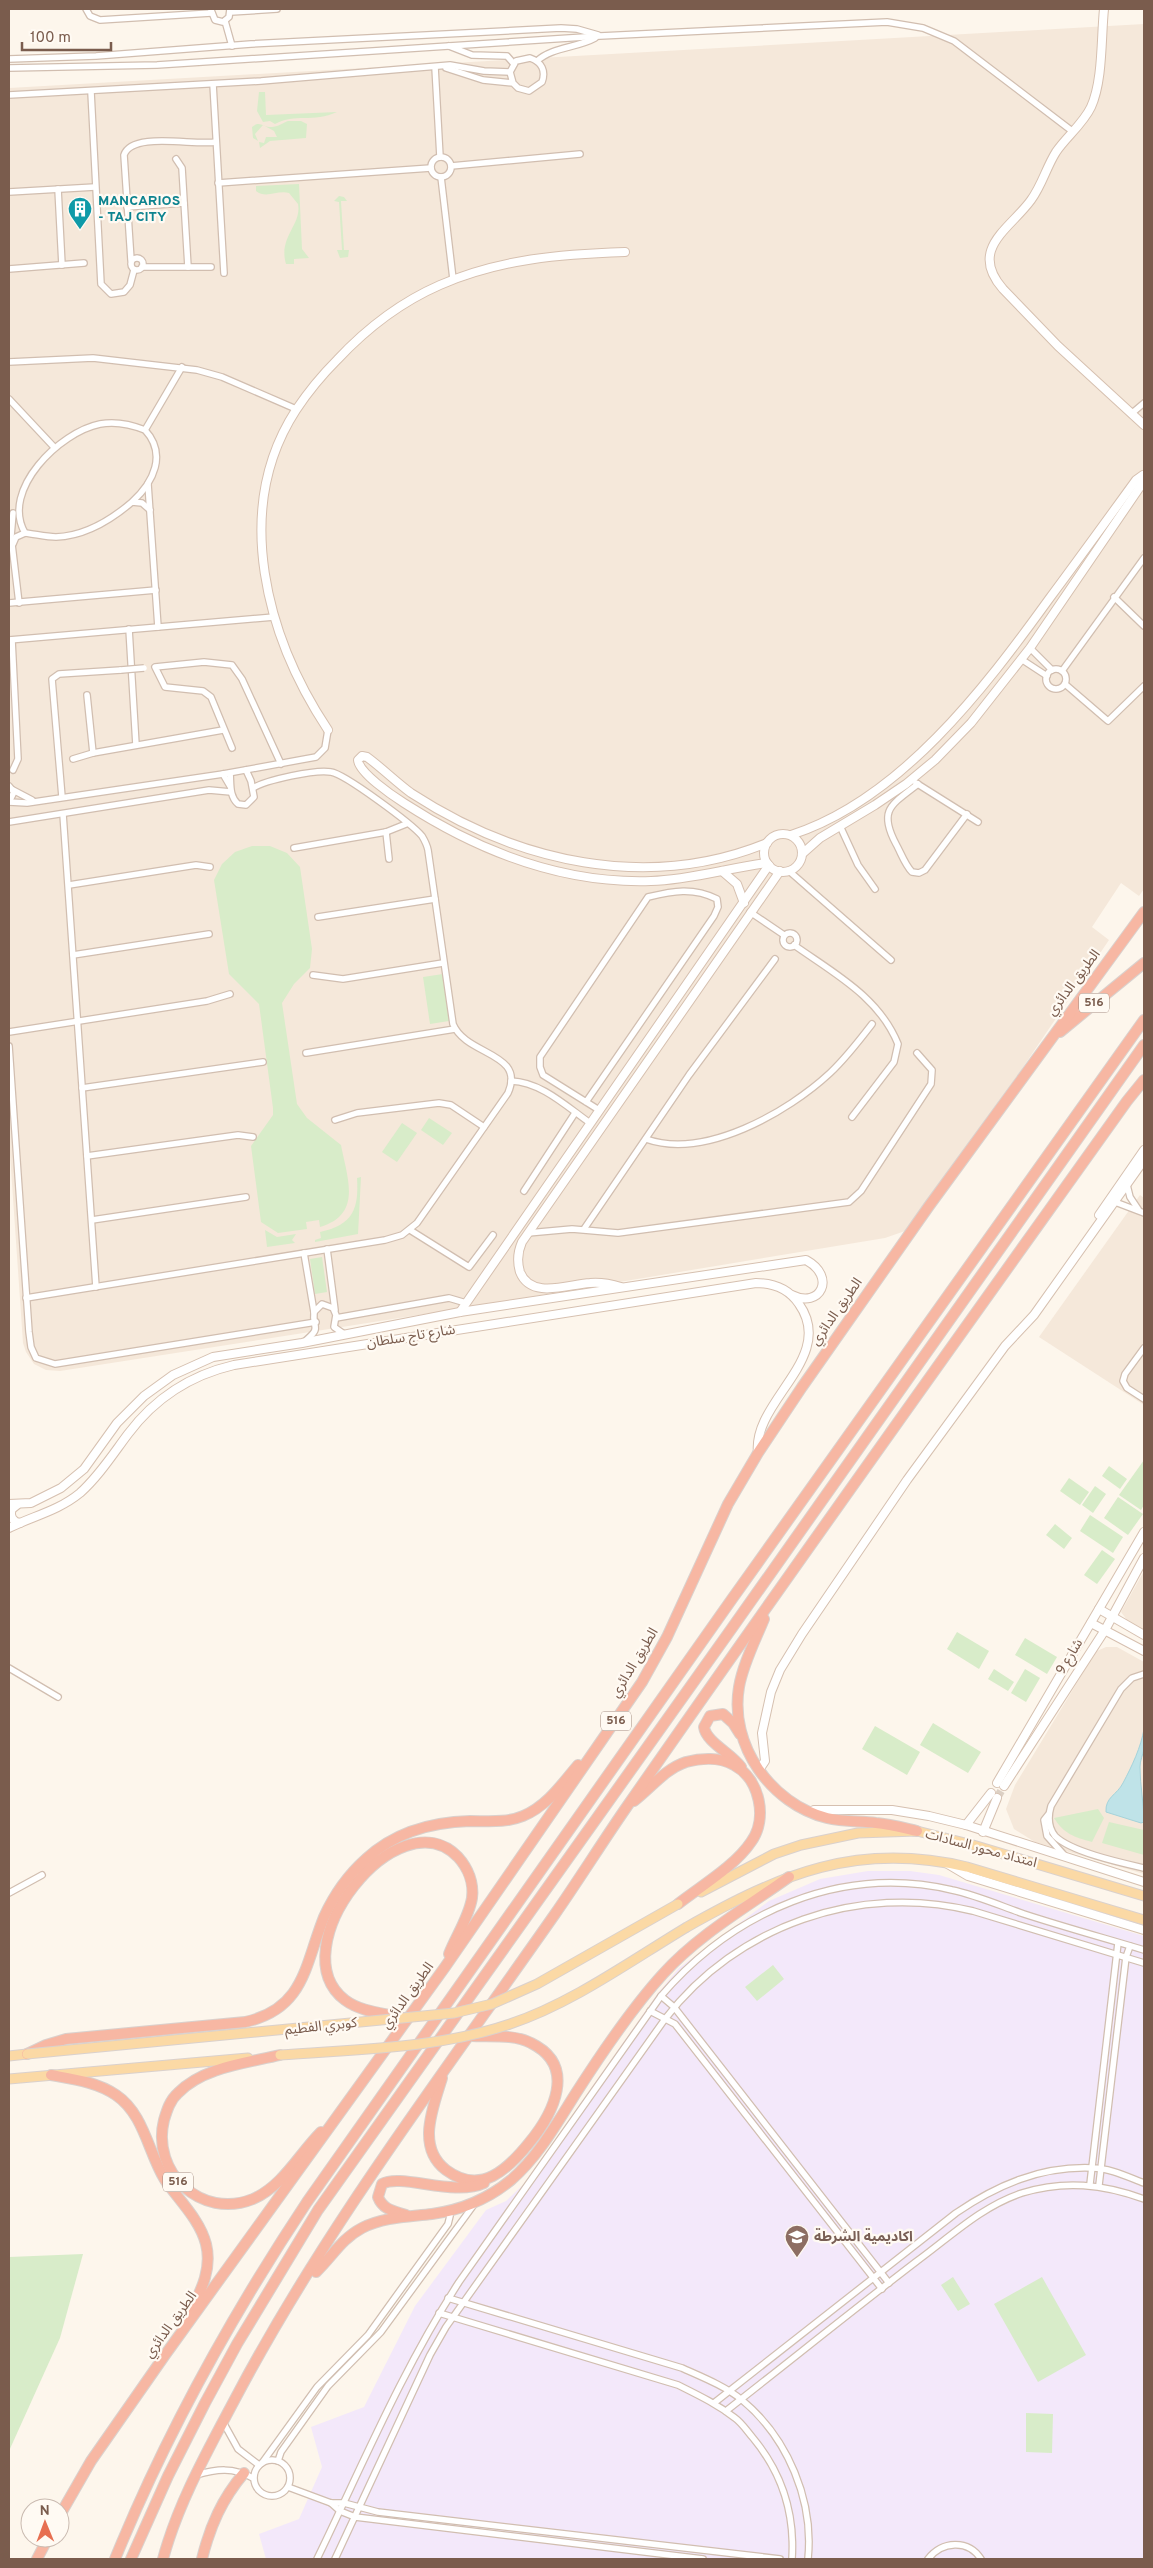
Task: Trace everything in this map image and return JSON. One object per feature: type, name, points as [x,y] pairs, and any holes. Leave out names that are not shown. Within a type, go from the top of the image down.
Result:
[{"type":"highway","name":"الطريق الدائري","points":[[70,2498],[91,2461],[165,2355],[343,2111],[445,1967],[655,1661],[728,1504],[758,1454],[906,1238],[1045,1045],[1144,912]]},
{"type":"highway","name":"516","points":[[1045,1045],[1144,962]]},
{"type":"highway","name":"516","points":[[115,2559],[147,2487],[202,2375],[267,2263],[307,2202],[1144,1020]]},
{"type":"highway","points":[[131,2559],[168,2476],[210,2395],[246,2328],[318,2210],[704,1669],[1144,1045]]},
{"type":"highway","points":[[163,2559],[196,2475],[257,2357],[305,2280],[445,2067],[556,1912],[626,1808],[772,1601],[1127,1101],[1144,1080]]},
{"type":"highway","points":[[1127,1101],[1144,1092]]},
{"type":"highway","points":[[742,1737],[738,1702],[741,1676],[772,1601]]},
{"type":"highway","points":[[678,1904],[741,1855],[752,1842],[758,1828],[760,1811],[754,1788],[746,1773],[732,1756],[709,1738],[704,1727],[710,1716],[723,1714],[733,1723],[759,1770],[774,1789],[798,1806],[828,1818],[877,1823],[917,1831]]},
{"type":"highway","name":"516","points":[[27,2054],[46,2044],[66,2039],[245,2022],[271,2013],[288,2000],[301,1983],[324,1917],[339,1889],[375,1851],[399,1836],[426,1826],[454,1822],[514,1819],[532,1812],[548,1799],[604,1737]]},
{"type":"highway","points":[[626,1808],[669,1771],[684,1763],[700,1759],[717,1760],[734,1764],[746,1773]]},
{"type":"highway","name":"516","points":[[403,2018],[362,2009],[338,1994],[325,1969],[327,1942],[343,1902],[373,1866],[404,1845],[420,1842],[436,1844],[450,1850],[462,1861],[471,1880],[472,1890],[468,1911],[445,1967]]},
{"type":"highway","points":[[305,2280],[317,2271],[343,2240],[354,2233],[385,2219],[446,2211],[477,2202],[505,2185],[528,2162],[663,1974],[694,1945],[789,1877]]},
{"type":"highway","points":[[409,2216],[391,2210],[382,2204],[378,2197],[382,2184],[393,2180],[442,2187],[468,2187],[482,2184],[515,2160],[536,2135],[549,2114],[558,2091],[556,2072],[552,2063],[540,2048],[523,2040],[470,2036]]},
{"type":"highway","name":"516","points":[[280,2056],[212,2073],[194,2081],[177,2094],[167,2110],[162,2140],[166,2162],[182,2186],[197,2197],[213,2203],[231,2204],[253,2199],[279,2180],[314,2139],[343,2111]]},
{"type":"highway","points":[[445,2067],[429,2126],[429,2144],[434,2156],[449,2172],[465,2178],[478,2180],[498,2174]]},
{"type":"highway","name":"516","points":[[51,2074],[97,2085],[116,2095],[129,2107],[140,2123],[165,2179],[203,2236],[208,2254],[205,2281],[197,2300],[165,2355]]},
{"type":"highway","points":[[202,2559],[216,2515],[227,2494],[248,2476]]},
{"type":"main road","name":"امتداد محور السادات","points":[[678,1904],[756,1863],[801,1844],[858,1833],[917,1831],[973,1845],[1144,1896]]},
{"type":"main road","name":"امتداد محور السادات","points":[[687,1927],[744,1895],[789,1877],[839,1862],[865,1858],[916,1858],[942,1861],[1144,1920]]},
{"type":"main road","name":"كوبري الفطيم","points":[[9,2056],[454,2013],[492,2004],[537,1984],[678,1904]]},
{"type":"main road","name":"كوبري الفطيم","points":[[9,2079],[434,2042],[470,2036],[547,2010],[687,1927]]},
{"type":"street","points":[[86,9],[92,18],[103,20],[212,11],[215,20],[225,21]]},
{"type":"street","points":[[232,46],[225,21],[230,10],[277,9]]},
{"type":"street","points":[[1104,9],[1095,96],[1088,112],[1051,161],[1034,197],[993,244],[990,253],[990,268],[995,279],[1058,346],[1144,425]]},
{"type":"street","points":[[9,68],[157,65],[598,36],[874,22],[911,25],[939,34],[964,48],[1072,131]]},
{"type":"street","points":[[9,59],[96,56],[232,46],[561,28],[585,30],[598,36]]},
{"type":"street","points":[[537,61],[547,54],[579,46],[598,36]]},
{"type":"street","points":[[448,46],[472,55],[507,56],[514,64]]},
{"type":"street","points":[[437,67],[455,70],[483,80],[512,83],[525,91],[540,85],[544,73],[537,61],[527,57],[514,64],[510,72],[512,83]]},
{"type":"street","points":[[9,96],[213,84],[437,67],[461,66],[484,71],[510,72]]},
{"type":"street","points":[[437,67],[440,157]]},
{"type":"street","points":[[213,84],[224,273]]},
{"type":"street","points":[[91,92],[101,284],[111,294],[124,292],[130,285],[134,270]]},
{"type":"street","points":[[134,270],[130,266],[132,260],[124,155],[130,146],[160,141],[199,144],[216,142]]},
{"type":"street","points":[[450,166],[580,154]]},
{"type":"street","points":[[440,157],[447,160],[450,166],[448,173],[441,177]]},
{"type":"street","points":[[440,157],[433,161],[431,168],[435,174],[441,177]]},
{"type":"street","points":[[176,160],[182,168],[188,268]]},
{"type":"street","points":[[218,183],[431,168]]},
{"type":"street","points":[[441,177],[453,279]]},
{"type":"street","points":[[9,192],[95,187]]},
{"type":"street","points":[[58,189],[62,264]]},
{"type":"street","points":[[127,207],[184,204]]},
{"type":"street","points":[[9,802],[34,801],[253,769],[318,755],[325,748],[328,730],[298,680],[284,649],[274,617],[263,560],[263,511],[266,487],[275,453],[296,409],[331,366],[370,328],[408,301],[453,279],[493,266],[536,258],[625,252]]},
{"type":"street","points":[[132,260],[140,259],[142,267]]},
{"type":"street","points":[[9,269],[84,263]]},
{"type":"street","points":[[134,270],[142,267],[211,267]]},
{"type":"street","points":[[9,362],[93,358],[182,367],[222,377],[296,409]]},
{"type":"street","points":[[145,430],[182,367]]},
{"type":"street","points":[[9,399],[53,446]]},
{"type":"street","points":[[1131,414],[1144,403]]},
{"type":"street","points":[[14,509],[19,526],[25,532],[56,537],[81,532],[108,520],[132,502],[148,484],[156,466],[157,455],[152,437],[145,430],[130,424],[99,424],[66,437],[36,461],[15,499],[11,527],[20,602]]},
{"type":"street","points":[[967,814],[925,870],[919,873],[912,872],[889,830],[886,820],[893,804],[971,723],[1030,648],[1142,484],[1143,475]]},
{"type":"street","points":[[915,782],[820,838],[802,854],[798,865],[789,871],[780,871],[768,864],[671,880],[631,881],[578,876],[525,863],[475,844],[428,818],[372,778],[360,767],[358,760],[362,756],[368,757],[410,792],[480,832],[521,848],[563,859],[627,867],[674,866],[722,858],[767,842],[776,835],[790,835],[817,826],[864,797],[905,765],[952,723],[996,671],[1136,480],[1143,475]]},
{"type":"street","points":[[148,484],[158,627]]},
{"type":"street","points":[[132,502],[142,503],[150,510]]},
{"type":"street","points":[[12,545],[16,537],[25,532]]},
{"type":"street","points":[[1062,671],[1144,558]]},
{"type":"street","points":[[9,603],[156,590]]},
{"type":"street","points":[[1114,598],[1144,626]]},
{"type":"street","points":[[13,770],[18,759],[10,640],[274,617]]},
{"type":"street","points":[[129,629],[136,744]]},
{"type":"street","points":[[1030,648],[1052,670],[1062,671],[1066,676],[1065,684],[1061,688],[1053,689],[1048,684],[1047,676],[1052,670]]},
{"type":"street","points":[[1021,659],[1047,676]]},
{"type":"street","points":[[62,796],[52,679],[59,674],[155,668],[204,662],[232,665],[242,679],[281,764]]},
{"type":"street","points":[[155,668],[165,687],[203,691],[211,697],[232,748]]},
{"type":"street","points":[[1065,684],[1108,721],[1144,686]]},
{"type":"street","points":[[86,696],[92,753]]},
{"type":"street","points":[[73,758],[136,744],[223,730]]},
{"type":"street","points":[[251,781],[253,769]]},
{"type":"street","points":[[226,773],[236,803],[246,806],[253,800],[253,788],[246,770]]},
{"type":"street","points":[[26,1298],[394,1238],[417,1224],[508,1093],[511,1081],[509,1069],[501,1060],[467,1042],[455,1029],[443,963],[426,843],[418,832],[377,800],[341,776],[330,771],[265,782],[253,788]]},
{"type":"street","points":[[915,782],[978,822]]},
{"type":"street","points":[[11,788],[27,799],[34,801]]},
{"type":"street","points":[[9,802],[13,798],[11,788]]},
{"type":"street","points":[[9,822],[209,790],[230,789]]},
{"type":"street","points":[[64,814],[96,1287]]},
{"type":"street","points":[[294,848],[385,833],[406,824]]},
{"type":"street","points":[[840,826],[858,866],[875,889]]},
{"type":"street","points":[[385,833],[388,859]]},
{"type":"street","points":[[790,835],[800,843],[802,854]]},
{"type":"street","points":[[767,842],[764,853],[768,864]]},
{"type":"street","points":[[460,1312],[744,903],[768,864]]},
{"type":"street","points":[[69,885],[196,865],[210,867]]},
{"type":"street","points":[[722,871],[737,884],[744,903]]},
{"type":"street","points":[[625,1288],[597,1283],[547,1288],[532,1285],[522,1274],[518,1263],[520,1248],[780,871]]},
{"type":"street","points":[[789,871],[891,960]]},
{"type":"street","points":[[586,1102],[714,916],[718,907],[716,899],[704,892],[681,890],[648,897],[540,1057],[540,1067],[543,1075],[586,1102],[599,1110]]},
{"type":"street","points":[[318,916],[434,898]]},
{"type":"street","points":[[750,912],[784,935]]},
{"type":"street","points":[[789,933],[795,936],[797,941],[790,947],[785,945],[782,940],[784,935],[789,933]]},
{"type":"street","points":[[73,955],[209,934]]},
{"type":"street","points":[[794,945],[872,1002],[887,1021],[898,1044],[894,1062],[852,1117]]},
{"type":"street","points":[[584,1230],[689,1076],[775,958]]},
{"type":"street","points":[[313,975],[343,979],[443,963]]},
{"type":"street","points":[[9,1032],[207,1001],[230,994]]},
{"type":"street","points":[[646,1139],[677,1145],[703,1141],[734,1132],[769,1116],[806,1092],[829,1073],[872,1024]]},
{"type":"street","points":[[306,1053],[455,1029]]},
{"type":"street","points":[[9,1046],[26,1298],[33,1354],[42,1361],[55,1364],[316,1322]]},
{"type":"street","points":[[528,1234],[584,1230],[624,1232],[841,1204],[851,1201],[862,1191],[931,1084],[932,1070],[916,1053]]},
{"type":"street","points":[[82,1088],[263,1062]]},
{"type":"street","points":[[511,1081],[525,1081],[536,1086],[590,1123]]},
{"type":"street","points":[[336,1120],[357,1113],[439,1103],[451,1105],[484,1127]]},
{"type":"street","points":[[524,1191],[575,1113]]},
{"type":"street","points":[[87,1156],[238,1134],[253,1137]]},
{"type":"street","points":[[1024,1323],[1034,1315],[1115,1202],[1144,1150]]},
{"type":"street","points":[[759,1770],[765,1761],[762,1742],[764,1717],[780,1670],[907,1480],[1144,1160]]},
{"type":"street","points":[[1125,1184],[1130,1197],[1141,1211]]},
{"type":"street","points":[[92,1220],[246,1197]]},
{"type":"street","points":[[1115,1202],[1141,1211]]},
{"type":"street","points":[[410,1230],[469,1267],[492,1235]]},
{"type":"street","points":[[327,1249],[336,1318],[334,1327],[346,1335]]},
{"type":"street","points":[[302,1343],[314,1332],[316,1322],[304,1253]]},
{"type":"street","name":"شارع تاج سلطان","points":[[9,1528],[47,1514],[72,1499],[95,1478],[129,1432],[154,1405],[186,1382],[216,1370],[756,1282],[775,1285],[791,1295],[801,1298],[811,1297],[822,1288],[822,1274],[817,1267],[806,1260],[460,1312],[302,1343],[224,1354],[183,1369],[153,1388],[130,1409],[84,1469],[69,1482],[38,1501],[13,1505]]},
{"type":"street","points":[[758,1454],[758,1437],[763,1422],[800,1367],[807,1340],[808,1328],[803,1310],[791,1295]]},
{"type":"street","points":[[336,1318],[449,1298],[466,1303]]},
{"type":"street","points":[[314,1312],[322,1304],[328,1304],[335,1310]]},
{"type":"street","points":[[1144,1348],[1125,1374],[1123,1381],[1127,1388],[1144,1399]]},
{"type":"street","points":[[13,1505],[11,1516],[16,1522],[20,1523]]},
{"type":"street","name":"شارع 9","points":[[1144,1532],[1063,1670],[1000,1784],[1104,1630],[1144,1558]]},
{"type":"street","points":[[1099,1609],[1144,1635]]},
{"type":"street","points":[[1091,1623],[1144,1652]]},
{"type":"street","points":[[9,1668],[58,1697]]},
{"type":"street","points":[[1063,1670],[1074,1676]]},
{"type":"street","points":[[1068,1859],[1045,1832],[1044,1820],[1120,1689],[1132,1678],[1144,1674]]},
{"type":"street","points":[[966,1826],[994,1796],[983,1832]]},
{"type":"street","points":[[798,1806],[830,1812],[873,1810],[910,1812],[966,1826],[1144,1882]]},
{"type":"street","points":[[1048,1815],[1050,1826],[1055,1835],[1066,1843],[1144,1868]]},
{"type":"street","points":[[942,1861],[968,1876],[1144,1930]]},
{"type":"street","points":[[9,1893],[42,1875]]},
{"type":"street","points":[[317,2559],[399,2385],[448,2298],[661,1996],[684,1970],[723,1938],[766,1912],[802,1897],[842,1886],[911,1883],[953,1890],[1144,1950]]},
{"type":"street","points":[[335,2559],[430,2355],[453,2317],[674,2007],[717,1966],[770,1932],[808,1917],[869,1903],[908,1902],[961,1908],[1144,1963]]},
{"type":"street","points":[[1090,2184],[1118,1943]]},
{"type":"street","points":[[1099,2185],[1126,1958],[1130,1946]]},
{"type":"street","points":[[661,1996],[674,2007],[889,2283]]},
{"type":"street","points":[[650,2011],[675,2024],[882,2289]]},
{"type":"street","points":[[714,2403],[956,2213],[993,2189],[1033,2175],[1092,2168],[1102,2169],[1144,2183]]},
{"type":"street","points":[[726,2411],[889,2283],[972,2220],[999,2203],[1038,2189],[1090,2184],[1144,2198]]},
{"type":"street","points":[[278,2461],[281,2452],[328,2386],[381,2332],[440,2248],[477,2202]]},
{"type":"street","points":[[248,2476],[260,2464],[317,2387],[368,2335],[449,2222],[450,2216],[446,2211]]},
{"type":"street","points":[[435,2243],[440,2248]]},
{"type":"street","points":[[448,2298],[682,2368],[729,2391],[741,2399],[758,2414],[782,2446],[798,2478],[808,2514],[808,2559]]},
{"type":"street","points":[[439,2312],[678,2385],[726,2411],[737,2420],[766,2454],[780,2477],[790,2512],[793,2542],[792,2559]]},
{"type":"street","points":[[223,2421],[238,2449],[260,2464]]},
{"type":"street","points":[[196,2475],[220,2469],[248,2476],[260,2493],[267,2497],[276,2497],[283,2493],[288,2487],[290,2475],[288,2469],[278,2461],[267,2461],[260,2464]]},
{"type":"street","points":[[288,2487],[332,2503],[344,2502],[359,2507],[417,2517],[780,2559]]},
{"type":"street","points":[[332,2503],[340,2511],[354,2517],[702,2559]]},
{"type":"street","points":[[928,2559],[940,2549],[954,2544],[969,2546],[981,2559]]},
{"type":"shaded area","points":[[1144,24],[1144,889],[1139,896],[1121,883],[1092,927],[1109,940],[925,1212],[905,1231],[885,1238],[444,1311],[60,1371],[46,1370],[34,1364],[26,1352],[23,1343],[9,1140],[9,88]]},
{"type":"shaded area","points":[[1140,1195],[1144,1198],[1144,1405],[1039,1337]]},
{"type":"shaded area","points":[[1144,1571],[1144,1633],[1133,1628],[1121,1612]]},
{"type":"shaded area","points":[[1106,1647],[1117,1647],[1144,1662],[1144,1874],[1035,1842],[1014,1829],[1006,1809],[1015,1785],[1089,1663],[1097,1651]]},
{"type":"shaded area","name":"اكاديمية الشرطة","points":[[868,1871],[910,1871],[939,1875],[1144,1936],[1144,2559],[266,2559],[259,2534],[299,2519],[322,2467],[311,2427],[364,2407],[415,2306],[486,2210],[506,2201],[524,2184],[658,1993],[679,1968],[769,1901],[820,1879]]},
{"type":"green space","points":[[259,92],[265,92],[266,115],[337,112],[320,117],[290,119],[275,124],[270,121],[263,122],[257,111]]},
{"type":"green space","points":[[288,121],[301,121],[307,124],[306,138],[270,141],[260,148],[259,142],[264,143],[266,137],[277,137],[274,131],[263,125],[274,127]]},
{"type":"green space","points":[[257,124],[263,125],[255,134],[258,141],[253,138],[252,127]]},
{"type":"green space","points":[[299,184],[302,249],[309,258],[294,259],[294,264],[286,264],[285,246],[297,218],[298,204],[289,193],[264,194],[256,191],[256,186]]},
{"type":"green space","points":[[339,196],[344,197],[347,201],[341,201],[344,250],[349,250],[348,257],[340,258],[337,250],[342,250],[339,202],[334,201]]},
{"type":"green space","points":[[252,846],[270,846],[287,853],[300,867],[312,949],[310,968],[294,984],[282,1003],[297,1104],[307,1118],[341,1145],[349,1194],[342,1214],[333,1221],[320,1227],[319,1220],[306,1222],[307,1229],[278,1233],[261,1222],[251,1146],[273,1115],[259,1004],[229,974],[214,880],[222,864],[235,852]]},
{"type":"green space","points":[[443,974],[449,1021],[430,1024],[423,977]]},
{"type":"green space","points":[[429,1118],[452,1133],[443,1145],[421,1130]]},
{"type":"green space","points":[[402,1123],[417,1133],[397,1162],[382,1152]]},
{"type":"green space","points":[[361,1177],[358,1234],[315,1242],[315,1240],[321,1238],[320,1232],[340,1225],[352,1214],[357,1199],[357,1178]]},
{"type":"green space","points":[[265,1230],[277,1237],[296,1234],[292,1240],[295,1243],[267,1247]]},
{"type":"green space","points":[[322,1257],[327,1292],[315,1294],[310,1259]]},
{"type":"green space","points":[[1144,1460],[1144,1505],[1141,1510],[1119,1495]]},
{"type":"green space","points":[[1109,1466],[1127,1479],[1120,1489],[1102,1476]]},
{"type":"green space","points":[[1069,1478],[1089,1492],[1080,1505],[1060,1491]]},
{"type":"green space","points":[[1095,1486],[1106,1494],[1093,1513],[1082,1505]]},
{"type":"green space","points":[[1118,1497],[1143,1514],[1128,1535],[1104,1518]]},
{"type":"green space","points":[[1090,1515],[1123,1537],[1113,1553],[1080,1531]]},
{"type":"green space","points":[[1055,1524],[1072,1538],[1064,1549],[1046,1535]]},
{"type":"green space","points":[[1102,1550],[1115,1559],[1097,1584],[1084,1575]]},
{"type":"green space","points":[[957,1632],[989,1651],[979,1669],[947,1649]]},
{"type":"green space","points":[[1025,1638],[1057,1657],[1047,1674],[1015,1655]]},
{"type":"green space","points":[[994,1669],[1014,1682],[1008,1691],[988,1679]]},
{"type":"green space","points":[[1025,1669],[1040,1678],[1026,1702],[1011,1693]]},
{"type":"green space","points":[[933,1723],[981,1752],[968,1773],[920,1745]]},
{"type":"green space","points":[[875,1726],[920,1752],[907,1775],[862,1749]]},
{"type":"green space","points":[[1098,1809],[1104,1818],[1092,1842],[1070,1834],[1054,1818]]},
{"type":"green space","points":[[1109,1822],[1144,1830],[1144,1855],[1102,1843]]},
{"type":"green space","points":[[773,1965],[784,1979],[757,2001],[745,1987]]},
{"type":"green space","points":[[83,2254],[60,2338],[9,2451],[9,2257]]},
{"type":"green space","points":[[953,2277],[970,2304],[958,2311],[941,2285]]},
{"type":"green space","points":[[1042,2277],[1086,2355],[1038,2382],[994,2304]]},
{"type":"green space","points":[[1026,2413],[1053,2414],[1052,2453],[1026,2452]]},
{"type":"water","points":[[1144,1729],[1144,1751],[1140,1767],[1144,1822],[1141,1823],[1106,1812],[1106,1807],[1109,1799],[1121,1787],[1133,1763]]},
{"type":"tunnel","points":[[997,1798],[1004,1786]]},
{"type":"place","name":"MANCARIOS - TAJ CITY","points":[[80,230]]},
{"type":"place","name":"اكاديمية الشرطة","points":[[797,2258]]}]
